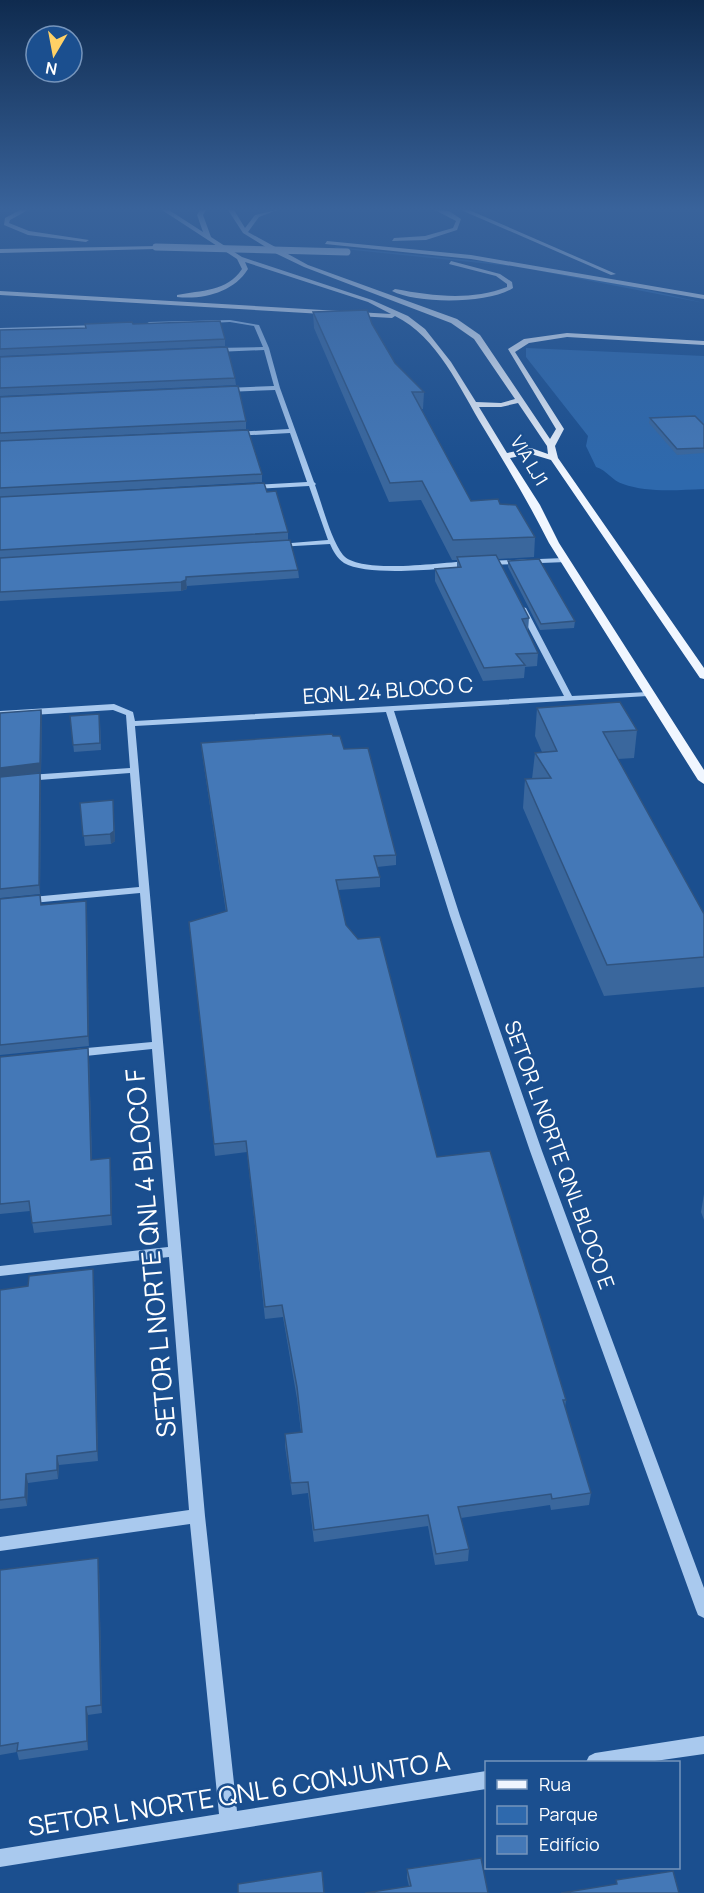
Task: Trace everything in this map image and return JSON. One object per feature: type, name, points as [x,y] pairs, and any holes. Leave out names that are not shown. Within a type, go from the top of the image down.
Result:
[{"type":"main road","points":[[110,298],[405,318]]},
{"type":"main road","name":"VIA LJ1","points":[[362,298],[405,318],[422,331],[435,347],[505,456],[564,560],[704,780]]},
{"type":"main road","name":"VIA LJ1","points":[[396,298],[454,321],[477,337],[551,446],[554,458],[704,676]]},
{"type":"main road","points":[[663,298],[681,302]]},
{"type":"main road","points":[[551,446],[560,429],[511,351],[527,341],[567,335],[704,343]]},
{"type":"main road","points":[[473,404],[501,405],[519,400]]},
{"type":"main road","points":[[505,456],[531,451],[554,458]]},
{"type":"street","points":[[138,324],[230,321],[256,325],[266,348],[277,388],[332,542],[339,556],[347,562],[371,568],[564,560]]},
{"type":"street","points":[[0,330],[104,326]]},
{"type":"street","points":[[213,350],[266,348]]},
{"type":"street","points":[[219,390],[277,388]]},
{"type":"street","points":[[222,434],[292,431]]},
{"type":"street","points":[[243,488],[313,484]]},
{"type":"street","points":[[273,546],[332,542]]},
{"type":"street","points":[[499,562],[504,572]]},
{"type":"street","points":[[520,604],[568,697]]},
{"type":"street","name":"EQNL 24 BLOCO C","points":[[131,724],[648,694]]},
{"type":"street","points":[[0,714],[98,707],[124,710],[130,714],[131,724]]},
{"type":"street","name":"SETOR L NORTE QNL BLOCO E","points":[[389,709],[455,916],[536,1151],[704,1610]]},
{"type":"street","name":"SETOR L NORTE QNL 4 BLOCO F","points":[[131,724],[133,770],[197,1516],[229,1821]]},
{"type":"street","points":[[0,780],[133,770]]},
{"type":"street","points":[[0,903],[144,890]]},
{"type":"street","points":[[67,1054],[157,1046]]},
{"type":"street","points":[[0,1271],[176,1251]]},
{"type":"street","points":[[0,1544],[197,1516]]},
{"type":"street","points":[[601,1761],[704,1745]]},
{"type":"street","name":"SETOR L NORTE QNL 6 CONJUNTO A","points":[[0,1857],[485,1780]]},
{"type":"green space","points":[[526,348],[704,356],[704,489],[663,490],[633,487],[619,483],[596,467],[586,446],[588,436],[526,357]]},
{"type":"building","points":[[367,310],[372,324],[395,363],[424,392],[412,392],[471,501],[498,499],[500,504],[516,505],[535,537],[453,540],[422,481],[390,483],[313,312]]},
{"type":"building","points":[[220,321],[225,339],[0,349],[0,330],[86,328],[85,324],[132,322],[133,324]]},
{"type":"building","points":[[227,347],[235,378],[0,388],[0,357]]},
{"type":"building","points":[[238,386],[246,421],[0,433],[0,397]]},
{"type":"building","points":[[695,416],[704,425],[704,448],[677,449],[650,418]]},
{"type":"building","points":[[248,430],[262,474],[0,488],[0,441]]},
{"type":"building","points":[[264,483],[267,492],[276,491],[288,532],[0,550],[0,497]]},
{"type":"building","points":[[290,540],[298,570],[186,577],[186,580],[181,582],[0,592],[0,558]]},
{"type":"building","points":[[496,555],[529,618],[522,619],[538,653],[516,654],[525,665],[484,668],[435,569],[461,567],[457,557]]},
{"type":"building","points":[[539,559],[575,621],[541,624],[508,561]]},
{"type":"building","points":[[620,702],[637,730],[603,732],[704,914],[704,957],[607,965],[525,779],[551,778],[535,753],[557,751],[537,708]]},
{"type":"building","points":[[41,710],[40,763],[0,768],[0,713]]},
{"type":"building","points":[[99,714],[100,743],[73,745],[70,716]]},
{"type":"building","points":[[332,734],[340,736],[344,749],[368,748],[396,855],[374,856],[380,877],[336,880],[346,925],[358,939],[380,937],[437,1157],[490,1151],[566,1400],[563,1400],[591,1493],[552,1499],[551,1494],[458,1507],[469,1549],[436,1554],[428,1515],[314,1530],[308,1482],[291,1483],[285,1434],[302,1432],[297,1387],[282,1305],[265,1307],[246,1141],[214,1144],[189,922],[227,911],[201,743]]},
{"type":"building","points":[[40,773],[39,885],[0,889],[0,777]]},
{"type":"building","points":[[113,800],[114,831],[110,834],[83,836],[80,803]]},
{"type":"building","points":[[40,895],[41,905],[86,901],[88,1036],[0,1045],[0,899]]},
{"type":"building","points":[[88,1048],[91,1160],[110,1158],[111,1215],[32,1223],[29,1201],[0,1204],[0,1057]]},
{"type":"building","points":[[93,1269],[97,1451],[57,1456],[57,1470],[26,1474],[25,1497],[0,1500],[0,1290],[28,1286],[29,1276]]},
{"type":"building","points":[[98,1558],[101,1705],[86,1707],[87,1741],[17,1751],[18,1743],[0,1746],[0,1570]]},
{"type":"building","points":[[481,1858],[488,1893],[365,1893],[411,1886],[407,1869]]},
{"type":"building","points":[[322,1871],[324,1893],[238,1893],[238,1884]]},
{"type":"building","points":[[673,1871],[679,1893],[561,1893],[617,1884],[616,1880]]}]
